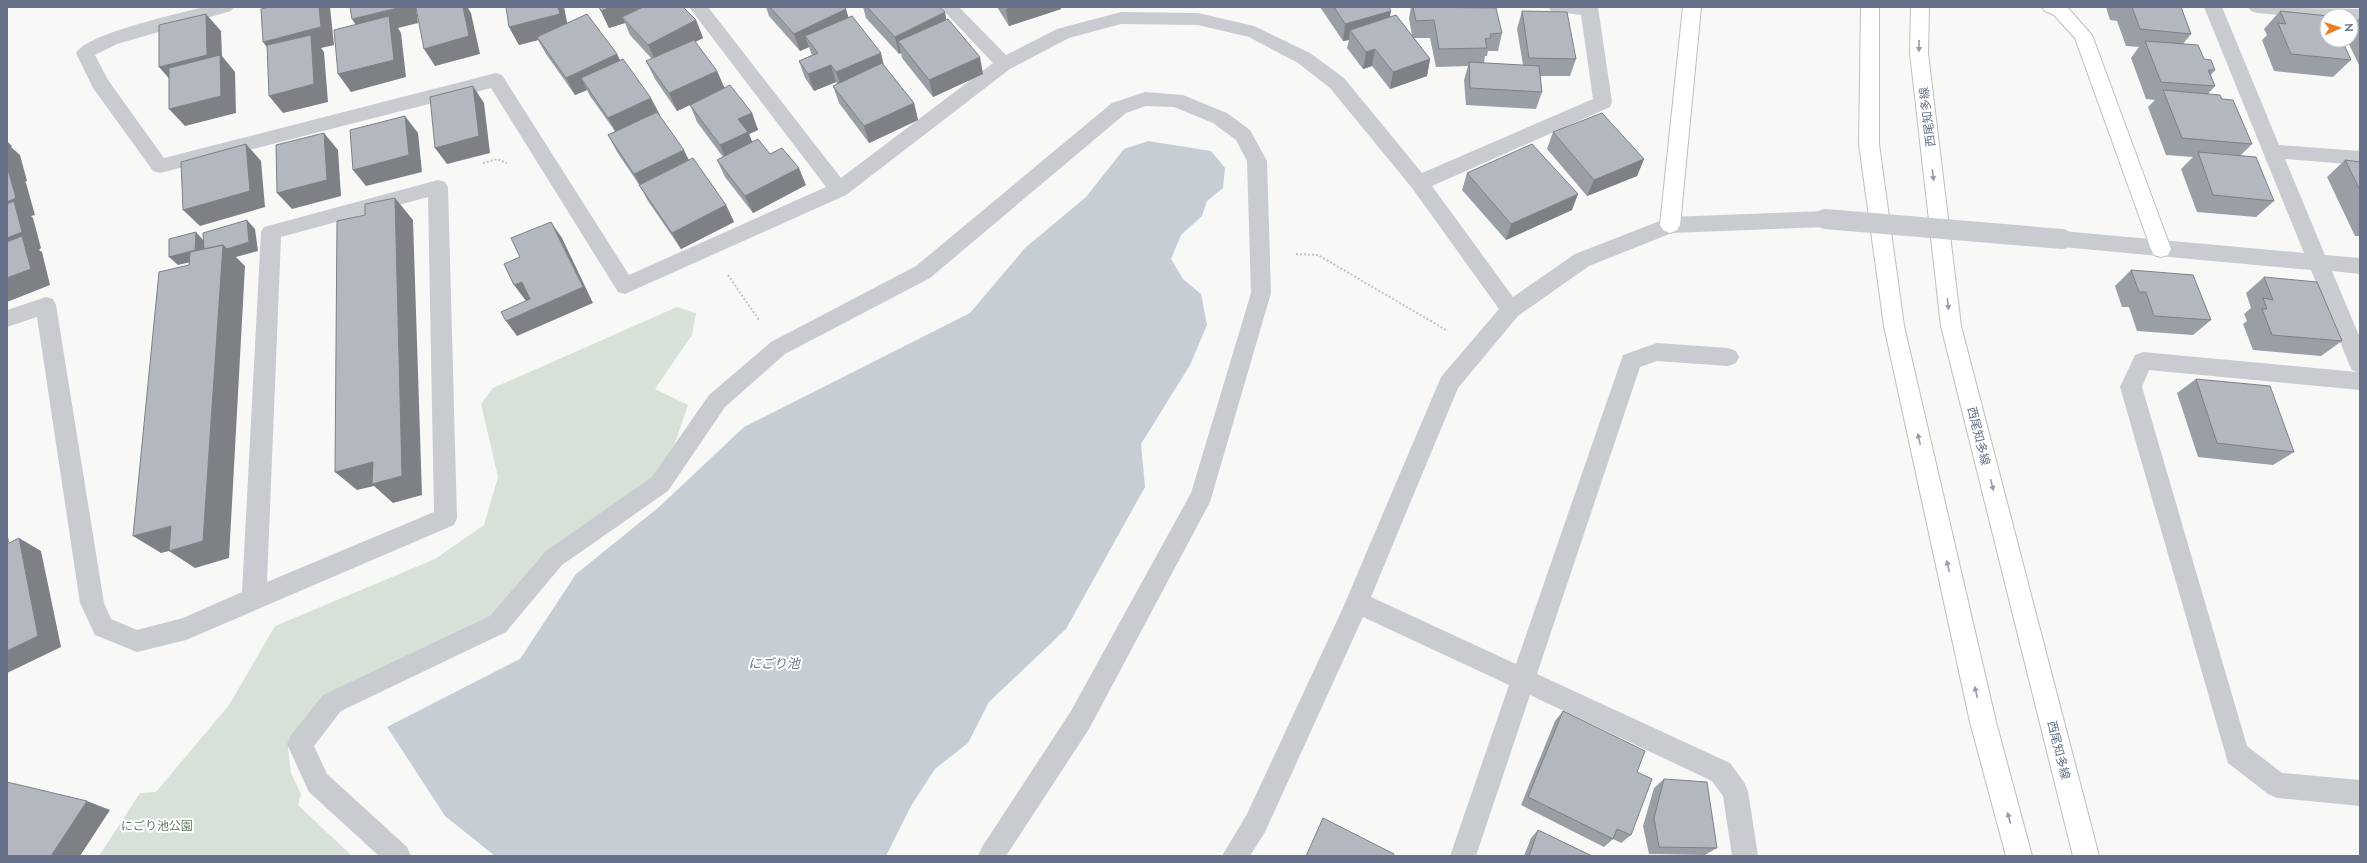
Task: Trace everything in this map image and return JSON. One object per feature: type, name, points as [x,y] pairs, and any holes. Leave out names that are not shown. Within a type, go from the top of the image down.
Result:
[{"type":"main road","points":[[1670,225],[1692,7]]},
{"type":"main road","points":[[1870,7],[1869,144],[1894,326],[1983,722],[2019,856]]},
{"type":"main road","name":"西尾知多線","points":[[1920,7],[1919,53],[1951,326],[2086,856]]},
{"type":"main road","points":[[2051,7],[2060,11],[2083,35],[2161,249]]},
{"type":"street","points":[[225,7],[111,39],[85,53],[100,83],[160,166],[496,80],[625,286],[839,190],[1004,64],[1063,33],[1121,18],[1198,19],[1254,32],[1304,58],[1337,82],[1419,183],[1511,310]]},
{"type":"street","points":[[698,7],[839,190]]},
{"type":"street","points":[[949,7],[1004,64]]},
{"type":"street","points":[[1419,183],[1603,102],[1589,8],[1557,7]]},
{"type":"street","points":[[2213,7],[2316,262],[2360,364]]},
{"type":"street","points":[[2257,7],[2360,15]]},
{"type":"street","points":[[398,856],[318,783],[300,744],[332,703],[498,624],[554,558],[660,484],[717,401],[778,348],[923,272],[1119,108],[1145,99],[1176,100],[1220,118],[1243,135],[1257,161],[1261,253],[1260,293],[1202,495],[1080,720],[991,856]]},
{"type":"street","points":[[2271,151],[2360,158]]},
{"type":"street","points":[[7,319],[46,305],[92,603],[103,627],[137,642],[186,630],[254,598],[446,518],[438,187],[271,232],[254,598]]},
{"type":"street","points":[[1235,856],[1256,823],[1356,602],[1449,383],[1511,310],[1582,260],[1670,225],[1825,219],[2360,266]]},
{"type":"street","points":[[1463,856],[1631,361],[1657,352],[1728,357]]},
{"type":"street","points":[[2360,381],[2143,361],[2131,387],[2236,754],[2277,785],[2360,793]]},
{"type":"street","points":[[1356,602],[1721,772],[1735,792],[1745,856]]},
{"type":"path","points":[[710,248],[778,348]]},
{"type":"path","points":[[1261,253],[1318,255],[1477,349]]},
{"type":"green space","name":"にごり池公園","points":[[677,307],[696,313],[692,335],[655,389],[688,405],[675,443],[650,483],[491,617],[329,694],[288,747],[291,773],[301,794],[298,805],[352,856],[99,856],[140,793],[156,792],[229,705],[275,626],[435,559],[484,525],[498,477],[481,404],[493,388]]},
{"type":"water","name":"にごり池","points":[[1148,141],[1211,151],[1225,168],[1223,188],[1207,201],[1202,216],[1181,235],[1171,259],[1183,279],[1201,294],[1207,325],[1190,365],[1141,444],[1145,487],[1066,629],[989,702],[968,743],[935,769],[911,806],[886,856],[495,856],[445,816],[387,727],[520,659],[576,574],[659,507],[744,427],[970,313],[1025,248],[1086,197],[1124,149]]},
{"type":"building","points":[[269,7],[319,7],[321,27],[263,42],[261,9]]},
{"type":"building","points":[[350,7],[402,7],[352,19]]},
{"type":"building","points":[[463,7],[469,36],[424,49],[416,8]]},
{"type":"building","points":[[506,7],[558,7],[560,14],[509,27]]},
{"type":"building","points":[[599,7],[611,7],[601,11]]},
{"type":"building","points":[[643,7],[683,7],[696,20],[648,45],[622,17]]},
{"type":"building","points":[[770,7],[844,7],[846,9],[794,34]]},
{"type":"building","points":[[867,7],[939,7],[945,12],[895,37]]},
{"type":"building","points":[[1334,7],[1389,7],[1391,11],[1345,24]]},
{"type":"building","points":[[1413,7],[1496,8],[1502,33],[1490,34],[1491,38],[1485,39],[1487,48],[1439,49],[1434,20],[1416,21]]},
{"type":"building","points":[[2132,7],[2181,7],[2191,34],[2140,29]]},
{"type":"building","points":[[1522,11],[1567,12],[1576,59],[1529,58]]},
{"type":"building","points":[[2280,11],[2319,15],[2319,48],[2346,48],[2351,60],[2291,54],[2278,23],[2286,24]]},
{"type":"building","points":[[206,14],[207,55],[159,67],[159,25]]},
{"type":"building","points":[[587,14],[617,54],[566,78],[537,37]]},
{"type":"building","points":[[1396,15],[1430,59],[1393,72],[1375,49],[1366,52],[1350,30]]},
{"type":"building","points":[[389,16],[394,60],[338,74],[334,30]]},
{"type":"building","points":[[852,16],[881,53],[836,72],[831,65],[808,74],[799,61],[818,53],[805,36]]},
{"type":"building","points":[[948,19],[980,57],[929,80],[898,41]]},
{"type":"building","points":[[311,35],[314,84],[269,96],[267,45]]},
{"type":"building","points":[[694,40],[717,71],[669,93],[646,61]]},
{"type":"building","points":[[2145,41],[2198,45],[2204,59],[2211,60],[2215,70],[2208,70],[2215,86],[2161,82]]},
{"type":"building","points":[[220,55],[221,96],[169,109],[169,68]]},
{"type":"building","points":[[623,59],[651,98],[608,118],[581,78]]},
{"type":"building","points":[[1469,62],[1539,66],[1542,92],[1470,88]]},
{"type":"building","points":[[882,63],[914,103],[864,126],[833,86]]},
{"type":"building","points":[[730,85],[752,113],[738,119],[748,132],[720,145],[690,105]]},
{"type":"building","points":[[473,86],[479,136],[435,148],[430,97]]},
{"type":"building","points":[[2163,90],[2220,95],[2222,99],[2233,100],[2252,144],[2182,138]]},
{"type":"building","points":[[657,112],[684,150],[634,174],[608,135]]},
{"type":"building","points":[[1602,113],[1644,159],[1594,180],[1553,132]]},
{"type":"building","points":[[405,116],[409,155],[353,170],[350,130]]},
{"type":"building","points":[[324,133],[327,180],[277,193],[276,145]]},
{"type":"building","points":[[758,139],[770,154],[782,148],[799,168],[745,196],[717,160]]},
{"type":"building","points":[[246,144],[250,191],[183,210],[181,162]]},
{"type":"building","points":[[1532,144],[1578,194],[1511,224],[1467,173]]},
{"type":"building","points":[[2198,152],[2256,157],[2274,201],[2213,195]]},
{"type":"building","points":[[693,158],[726,205],[672,233],[639,185]]},
{"type":"building","points":[[2345,160],[2360,162],[2360,190]]},
{"type":"building","points":[[7,166],[16,198],[7,202]]},
{"type":"building","points":[[395,198],[402,476],[372,484],[373,462],[335,472],[337,221],[365,215],[365,204]]},
{"type":"building","points":[[14,201],[22,232],[7,238],[7,204]]},
{"type":"building","points":[[247,220],[249,242],[227,249],[223,245],[204,249],[203,233]]},
{"type":"building","points":[[551,222],[583,287],[506,321],[501,312],[530,299],[522,282],[514,285],[504,264],[520,257],[511,238]]},
{"type":"building","points":[[196,232],[195,250],[169,257],[169,239]]},
{"type":"building","points":[[22,236],[31,269],[7,278],[7,242]]},
{"type":"building","points":[[223,245],[203,541],[169,551],[171,526],[133,536],[159,272],[189,265],[190,252]]},
{"type":"building","points":[[2131,270],[2193,275],[2211,320],[2154,316],[2146,292],[2139,292]]},
{"type":"building","points":[[2264,277],[2317,282],[2342,341],[2272,335],[2262,309],[2267,309],[2263,298],[2273,300]]},
{"type":"building","points":[[2196,379],[2270,386],[2294,452],[2217,443]]},
{"type":"building","points":[[19,538],[38,636],[7,651],[7,544]]},
{"type":"building","points":[[1563,711],[1645,751],[1637,772],[1652,779],[1631,835],[1617,829],[1613,839],[1528,797]]},
{"type":"building","points":[[1664,779],[1707,782],[1717,848],[1659,847],[1654,818]]},
{"type":"building","points":[[7,782],[87,801],[51,856],[7,856]]},
{"type":"building","points":[[1323,818],[1394,854],[1393,856],[1306,856]]},
{"type":"building","points":[[1538,830],[1592,856],[1529,856]]}]
